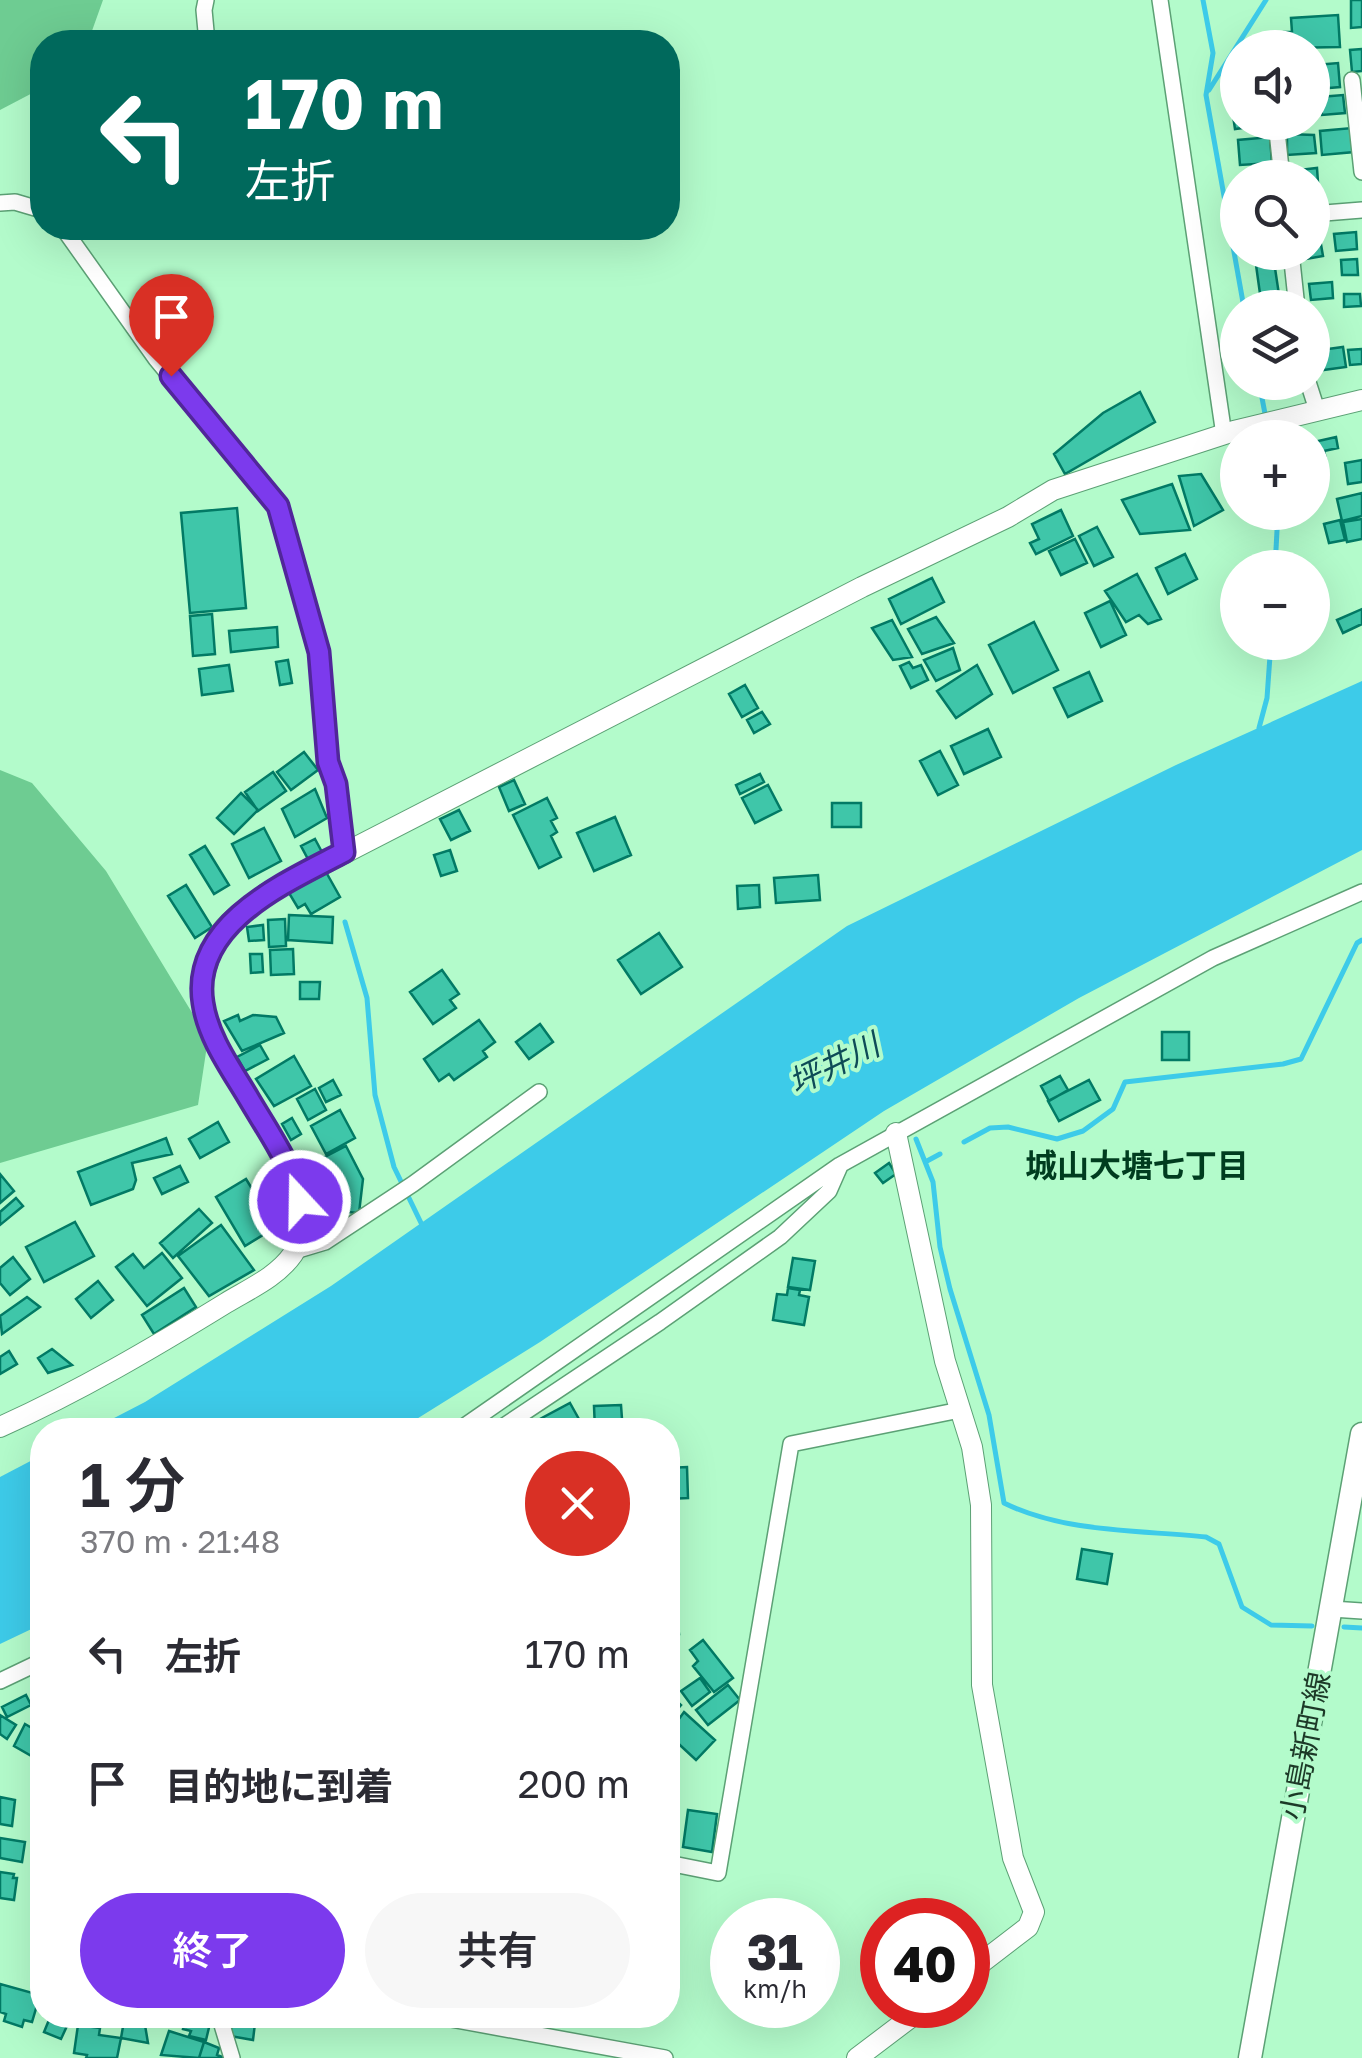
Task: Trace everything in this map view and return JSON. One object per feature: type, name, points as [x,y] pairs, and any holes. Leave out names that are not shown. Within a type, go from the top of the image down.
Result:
[{"type":"main road","name":"小島新町線","points":[[1250,2058],[1362,1434]]},
{"type":"street","points":[[205,30],[206,0]]},
{"type":"street","points":[[1160,0],[1227,420]]},
{"type":"street","points":[[1352,80],[1362,172]]},
{"type":"street","points":[[0,202],[30,206]]},
{"type":"street","points":[[1330,213],[1362,210]]},
{"type":"street","points":[[77,240],[156,358],[278,506],[319,652],[328,762],[336,784],[344,852]]},
{"type":"street","points":[[1300,414],[1304,400]]},
{"type":"street","points":[[1278,420],[1362,400]]},
{"type":"street","points":[[0,1427],[117,1368],[280,1270],[295,1250],[301,1230],[300,1201],[293,1173],[209,1027],[202,1000],[204,972],[222,931],[265,894],[862,587],[1008,517],[1053,490],[1220,436]]},
{"type":"street","points":[[475,1418],[840,1165],[1213,958],[1362,892]]},
{"type":"street","points":[[295,1250],[324,1242],[414,1184],[539,1092]]},
{"type":"street","points":[[896,1133],[923,1268],[972,1447],[981,1506],[982,1685],[1013,1858],[1034,1912],[1028,1928],[990,1956]]},
{"type":"street","points":[[516,1418],[780,1237],[829,1191],[840,1165]]},
{"type":"street","points":[[680,1865],[718,1873],[791,1444],[960,1410]]},
{"type":"street","points":[[1332,1609],[1362,1611]]},
{"type":"street","points":[[0,1682],[30,1668]]},
{"type":"street","points":[[223,2028],[232,2058]]},
{"type":"street","points":[[500,2028],[665,2058]]},
{"type":"street","points":[[857,2058],[897,2028]]},
{"type":"green space","points":[[0,0],[103,0],[92,30],[30,30],[30,94],[0,110]]},
{"type":"green space","points":[[0,770],[32,783],[106,871],[208,1039],[198,1105],[0,1163]]},
{"type":"water","name":"坪井川","points":[[1362,681],[1362,850],[1079,998],[884,1111],[540,1342],[418,1418],[114,1418],[331,1286],[847,926],[1176,765]]},
{"type":"water","points":[[30,1461],[30,1630],[0,1644],[0,1477]]},
{"type":"building","points":[[1351,0],[1362,0],[1362,27],[1351,28]]},
{"type":"building","points":[[1338,15],[1340,47],[1330,47],[1330,30],[1292,30],[1291,18]]},
{"type":"building","points":[[1362,49],[1362,71],[1352,72],[1350,50]]},
{"type":"building","points":[[1338,63],[1340,87],[1330,88],[1330,64]]},
{"type":"building","points":[[1343,95],[1345,113],[1330,114],[1330,96]]},
{"type":"building","points":[[1352,128],[1354,152],[1322,155],[1321,140],[1330,140],[1330,130]]},
{"type":"building","points":[[1238,140],[1270,140],[1272,160],[1240,160]]},
{"type":"building","points":[[1287,140],[1315,140],[1316,153],[1287,155]]},
{"type":"building","points":[[1356,232],[1357,249],[1336,251],[1334,234]]},
{"type":"building","points":[[1357,259],[1358,275],[1342,275],[1341,260]]},
{"type":"building","points":[[1257,270],[1275,270],[1278,290],[1259,290]]},
{"type":"building","points":[[1332,282],[1333,298],[1330,290],[1310,290],[1309,284]]},
{"type":"building","points":[[1344,294],[1360,294],[1361,306],[1344,307]]},
{"type":"building","points":[[1343,347],[1346,367],[1330,369],[1330,349]]},
{"type":"building","points":[[1362,349],[1362,364],[1350,365],[1348,350]]},
{"type":"building","points":[[1140,392],[1155,422],[1065,474],[1054,454],[1103,413]]},
{"type":"building","points":[[1336,437],[1338,448],[1330,450],[1330,438]]},
{"type":"building","points":[[1362,460],[1362,482],[1348,484],[1345,463]]},
{"type":"building","points":[[1201,474],[1220,512],[1194,526],[1179,476]]},
{"type":"building","points":[[1172,484],[1190,530],[1140,534],[1122,500]]},
{"type":"building","points":[[1362,493],[1362,516],[1342,521],[1337,499]]},
{"type":"building","points":[[237,508],[246,608],[190,613],[181,513]]},
{"type":"building","points":[[1061,510],[1073,536],[1036,554],[1030,543],[1039,539],[1032,524]]},
{"type":"building","points":[[1362,519],[1362,539],[1347,542],[1343,522]]},
{"type":"building","points":[[1340,520],[1345,540],[1329,543],[1326,530],[1330,530],[1330,522]]},
{"type":"building","points":[[1097,527],[1113,557],[1094,566],[1079,536]]},
{"type":"building","points":[[1075,539],[1087,563],[1061,575],[1049,551]]},
{"type":"building","points":[[1185,554],[1197,579],[1168,594],[1156,568]]},
{"type":"building","points":[[1137,574],[1161,619],[1148,624],[1139,615],[1126,622],[1105,591]]},
{"type":"building","points":[[932,578],[944,602],[901,624],[889,599]]},
{"type":"building","points":[[1110,601],[1126,635],[1101,647],[1085,613]]},
{"type":"building","points":[[1362,609],[1362,624],[1343,633],[1337,620]]},
{"type":"building","points":[[212,614],[215,654],[193,656],[190,616]]},
{"type":"building","points":[[936,617],[954,643],[922,654],[908,629]]},
{"type":"building","points":[[892,620],[912,657],[893,660],[872,628]]},
{"type":"building","points":[[1034,622],[1058,670],[1013,693],[989,645]]},
{"type":"building","points":[[277,627],[278,647],[231,652],[229,631]]},
{"type":"building","points":[[953,648],[960,670],[936,681],[924,660]]},
{"type":"building","points":[[288,660],[292,683],[280,685],[276,662]]},
{"type":"building","points":[[909,662],[913,668],[921,665],[928,680],[911,688],[900,666]]},
{"type":"building","points":[[229,665],[233,691],[202,695],[199,669]]},
{"type":"building","points":[[977,665],[992,694],[956,718],[937,691]]},
{"type":"building","points":[[1089,672],[1102,701],[1068,717],[1054,688]]},
{"type":"building","points":[[745,685],[758,708],[742,717],[729,694]]},
{"type":"building","points":[[762,712],[770,724],[754,733],[747,720]]},
{"type":"building","points":[[988,729],[1001,757],[964,774],[951,746]]},
{"type":"building","points":[[940,751],[958,785],[938,795],[920,761]]},
{"type":"building","points":[[304,752],[318,770],[291,790],[277,772]]},
{"type":"building","points":[[273,772],[286,791],[258,811],[245,792]]},
{"type":"building","points":[[760,774],[764,782],[740,794],[736,785]]},
{"type":"building","points":[[514,780],[525,804],[509,811],[499,787]]},
{"type":"building","points":[[768,785],[781,810],[755,823],[742,798]]},
{"type":"building","points":[[315,789],[327,818],[295,837],[282,809]]},
{"type":"building","points":[[241,793],[258,810],[234,834],[217,818]]},
{"type":"building","points":[[547,798],[557,818],[551,821],[557,832],[551,836],[561,857],[539,868],[513,815]]},
{"type":"building","points":[[832,803],[861,803],[861,827],[832,827]]},
{"type":"building","points":[[459,810],[470,831],[451,840],[440,819]]},
{"type":"building","points":[[615,817],[631,855],[594,871],[577,833]]},
{"type":"building","points":[[264,828],[281,861],[249,878],[232,844]]},
{"type":"building","points":[[315,839],[323,854],[309,861],[301,846]]},
{"type":"building","points":[[205,846],[229,885],[214,894],[190,855]]},
{"type":"building","points":[[450,850],[457,871],[441,876],[434,855]]},
{"type":"building","points":[[326,872],[340,897],[311,914],[305,904],[298,908],[289,893]]},
{"type":"building","points":[[818,875],[820,900],[776,903],[774,878]]},
{"type":"building","points":[[186,885],[212,927],[195,938],[168,896]]},
{"type":"building","points":[[759,885],[760,907],[738,909],[737,886]]},
{"type":"building","points":[[289,915],[333,917],[332,943],[288,940]]},
{"type":"building","points":[[285,919],[286,946],[269,947],[268,920]]},
{"type":"building","points":[[263,925],[264,940],[249,941],[247,927]]},
{"type":"building","points":[[659,933],[682,967],[641,994],[618,960]]},
{"type":"building","points":[[293,949],[294,974],[271,975],[270,950]]},
{"type":"building","points":[[250,954],[262,954],[263,972],[251,973]]},
{"type":"building","points":[[442,970],[459,994],[450,1000],[456,1008],[433,1024],[410,992]]},
{"type":"building","points":[[300,982],[320,982],[319,999],[300,999]]},
{"type":"building","points":[[238,1015],[240,1021],[253,1015],[276,1017],[284,1033],[242,1051],[224,1021]]},
{"type":"building","points":[[479,1020],[495,1042],[483,1051],[487,1057],[454,1080],[449,1074],[439,1081],[424,1059]]},
{"type":"building","points":[[540,1024],[553,1042],[529,1059],[516,1042]]},
{"type":"building","points":[[1162,1032],[1189,1032],[1189,1060],[1162,1060]]},
{"type":"building","points":[[260,1045],[268,1059],[245,1071],[237,1057]]},
{"type":"building","points":[[294,1056],[311,1086],[274,1106],[256,1079]]},
{"type":"building","points":[[1060,1076],[1068,1090],[1049,1101],[1041,1086]]},
{"type":"building","points":[[333,1080],[341,1095],[326,1102],[319,1088]]},
{"type":"building","points":[[1089,1080],[1100,1100],[1059,1121],[1048,1101]]},
{"type":"building","points":[[315,1089],[326,1110],[308,1120],[297,1099]]},
{"type":"building","points":[[340,1110],[355,1138],[326,1154],[311,1126]]},
{"type":"building","points":[[292,1118],[301,1134],[291,1140],[282,1124]]},
{"type":"building","points":[[218,1122],[229,1142],[200,1158],[189,1139]]},
{"type":"building","points":[[166,1138],[172,1154],[132,1163],[136,1180],[133,1189],[91,1205],[78,1172]]},
{"type":"building","points":[[346,1146],[363,1179],[359,1213],[335,1211],[338,1190],[321,1159]]},
{"type":"building","points":[[889,1163],[896,1174],[883,1183],[875,1173]]},
{"type":"building","points":[[180,1166],[188,1182],[162,1194],[154,1178]]},
{"type":"building","points":[[0,1174],[14,1191],[0,1203]]},
{"type":"building","points":[[246,1179],[254,1192],[276,1179],[287,1198],[261,1213],[271,1230],[245,1246],[216,1197]]},
{"type":"building","points":[[16,1198],[23,1206],[0,1225],[0,1212]]},
{"type":"building","points":[[286,1202],[288,1206],[278,1211],[282,1217],[269,1224],[264,1214]]},
{"type":"building","points":[[199,1209],[212,1223],[173,1258],[160,1243]]},
{"type":"building","points":[[75,1222],[94,1256],[44,1282],[26,1247]]},
{"type":"building","points":[[221,1225],[254,1270],[209,1296],[178,1256]]},
{"type":"building","points":[[162,1253],[182,1278],[147,1306],[116,1267],[133,1254],[144,1268]]},
{"type":"building","points":[[13,1257],[30,1279],[10,1295],[0,1283],[0,1268]]},
{"type":"building","points":[[793,1258],[815,1261],[810,1290],[788,1287]]},
{"type":"building","points":[[98,1281],[113,1300],[91,1318],[76,1299]]},
{"type":"building","points":[[184,1288],[196,1307],[154,1334],[142,1315]]},
{"type":"building","points":[[788,1288],[809,1297],[804,1325],[773,1320],[777,1294],[787,1295]]},
{"type":"building","points":[[27,1297],[40,1307],[2,1334],[0,1316]]},
{"type":"building","points":[[52,1349],[72,1365],[48,1373],[38,1358]]},
{"type":"building","points":[[9,1351],[17,1364],[0,1374],[0,1357]]},
{"type":"building","points":[[570,1403],[578,1418],[542,1418]]},
{"type":"building","points":[[621,1405],[622,1418],[594,1418],[594,1406]]},
{"type":"building","points":[[680,1467],[687,1467],[688,1498],[680,1498]]},
{"type":"building","points":[[1082,1549],[1112,1554],[1107,1584],[1077,1579]]},
{"type":"building","points":[[703,1640],[733,1678],[714,1692],[693,1666],[698,1661],[690,1650]]},
{"type":"building","points":[[700,1678],[710,1692],[692,1706],[681,1691]]},
{"type":"building","points":[[728,1685],[740,1700],[708,1725],[696,1710]]},
{"type":"building","points":[[26,1695],[30,1703],[7,1717],[2,1707]]},
{"type":"building","points":[[684,1712],[715,1740],[696,1760],[680,1745],[680,1718]]},
{"type":"building","points":[[0,1715],[16,1725],[7,1739],[0,1734]]},
{"type":"building","points":[[25,1724],[30,1727],[30,1755],[14,1746]]},
{"type":"building","points":[[0,1797],[15,1800],[12,1826],[0,1824]]},
{"type":"building","points":[[688,1810],[717,1814],[712,1852],[683,1847]]},
{"type":"building","points":[[0,1838],[25,1842],[22,1862],[0,1858]]},
{"type":"building","points":[[0,1872],[17,1878],[14,1900],[0,1898]]},
{"type":"building","points":[[0,1984],[30,1992],[30,2022],[24,2020],[22,2027],[4,2021],[6,2014],[0,2012]]},
{"type":"building","points":[[46,2028],[66,2028],[61,2039],[44,2032]]},
{"type":"building","points":[[78,2028],[100,2028],[99,2035],[121,2038],[117,2058],[86,2058],[87,2055],[74,2053]]},
{"type":"building","points":[[123,2028],[146,2028],[148,2043],[121,2038]]},
{"type":"building","points":[[209,2028],[206,2040],[189,2036],[191,2031],[183,2029]]},
{"type":"building","points":[[231,2028],[254,2028],[253,2040],[230,2036]]},
{"type":"building","points":[[169,2031],[204,2042],[199,2058],[161,2055]]},
{"type":"building","points":[[204,2042],[219,2048],[217,2055],[225,2058],[199,2058]]},
{"type":"waterway","points":[[1203,0],[1213,53],[1206,95],[1241,290]]},
{"type":"waterway","points":[[1209,90],[1266,0]]},
{"type":"waterway","points":[[1262,400],[1266,419]]},
{"type":"waterway","points":[[1276,550],[1277,530]]},
{"type":"waterway","points":[[1259,728],[1267,698],[1270,660]]},
{"type":"waterway","points":[[345,922],[367,998],[375,1095],[394,1167],[423,1227]]},
{"type":"waterway","points":[[964,1142],[990,1128],[1008,1127],[1057,1139],[1083,1131],[1113,1109],[1125,1082],[1301,1059],[1357,943],[1362,940]]},
{"type":"waterway","points":[[916,1139],[933,1182],[940,1247],[989,1415],[1004,1503],[1077,1525],[1206,1537],[1219,1544],[1242,1607],[1271,1625],[1312,1626]]},
{"type":"waterway","points":[[927,1161],[940,1154]]},
{"type":"waterway","points":[[1344,1627],[1362,1628]]},
{"type":"district","name":"城山大塘七丁目","points":[[1137,1166]]},
{"type":"route","points":[[171,376],[278,506],[319,652],[328,762],[336,784],[344,852],[265,894],[222,931],[204,972],[202,1000],[209,1027],[230,1067],[293,1173],[300,1201]]}]
